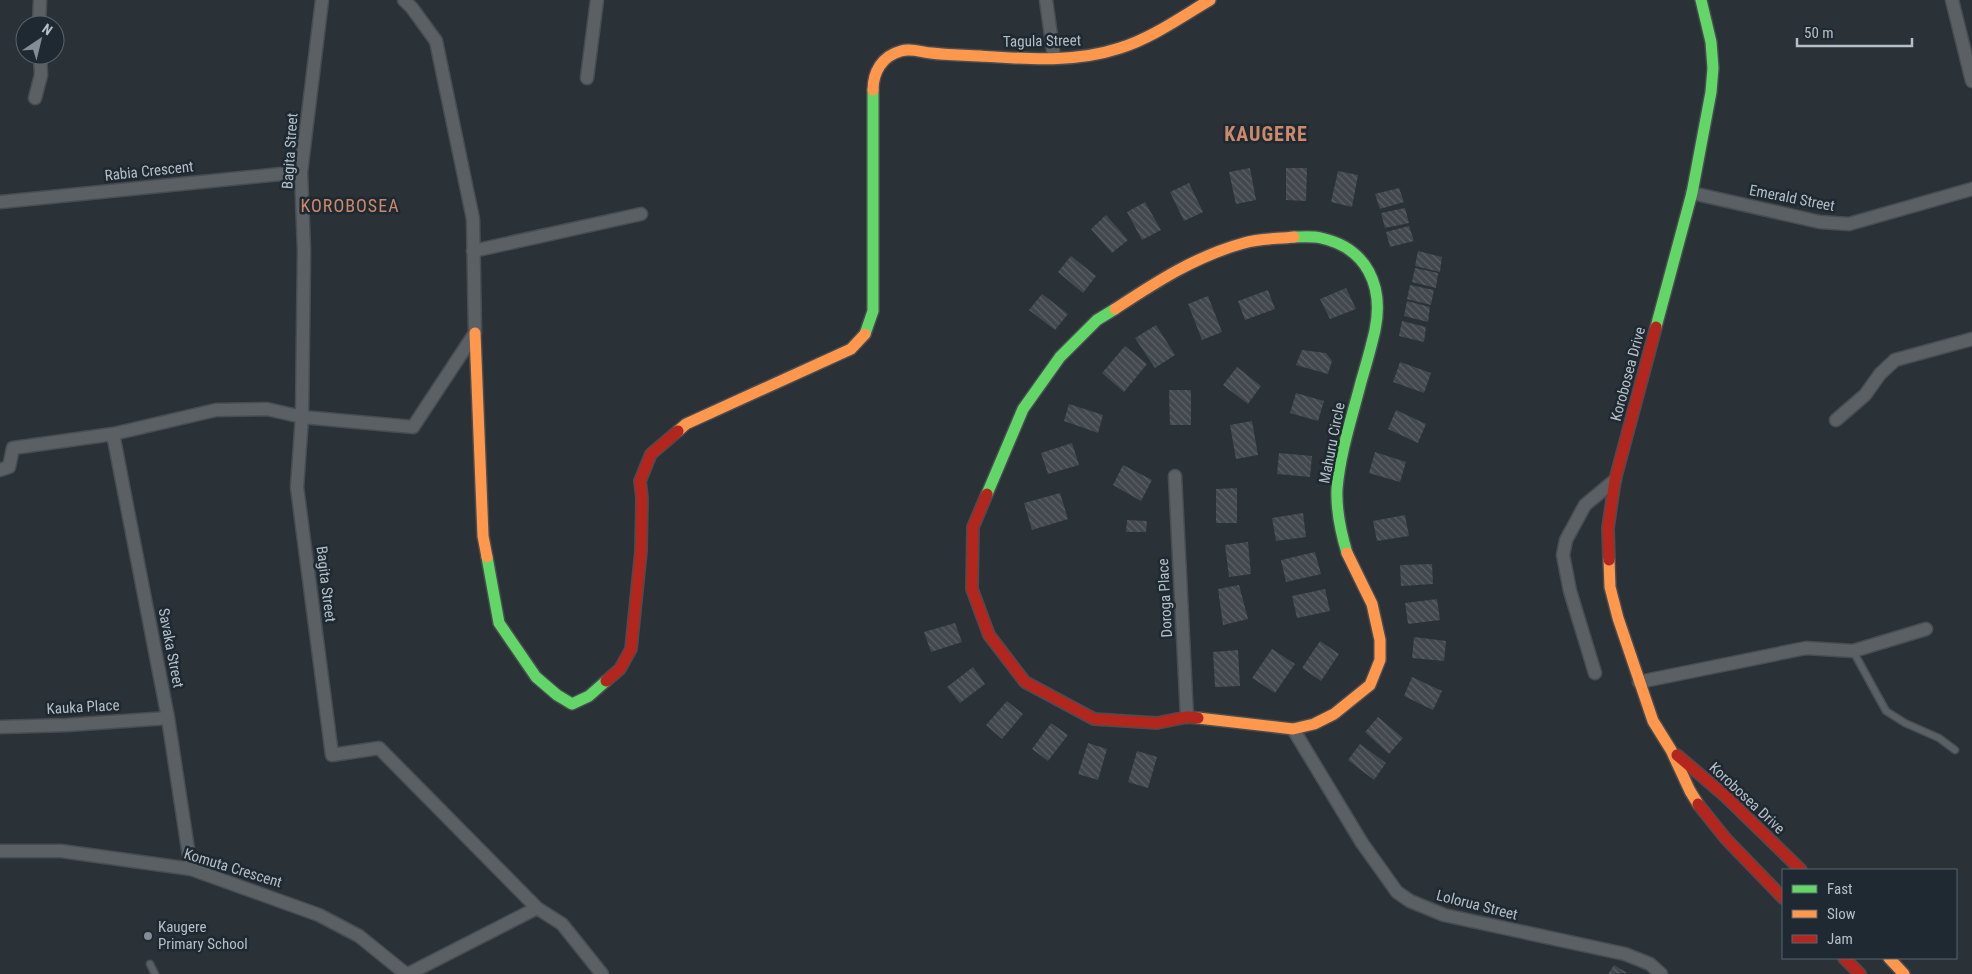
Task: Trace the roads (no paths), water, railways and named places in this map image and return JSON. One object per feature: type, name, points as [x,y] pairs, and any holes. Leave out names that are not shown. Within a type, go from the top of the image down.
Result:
[{"type":"street","points":[[39,15],[40,0]]},
{"type":"street","name":"Bagita Street","points":[[322,0],[302,172],[304,251],[302,416],[297,487],[332,755],[379,748],[537,908]]},
{"type":"street","points":[[0,470],[9,467],[13,448],[113,434],[216,410],[267,409],[302,416],[413,427],[475,333],[473,219],[436,41],[404,0]]},
{"type":"street","points":[[587,78],[597,0]]},
{"type":"street","points":[[1046,0],[1054,57]]},
{"type":"street","name":"Tagula Street","points":[[475,333],[483,536],[499,622],[536,677],[557,695],[572,704],[589,696],[620,669],[631,649],[641,551],[642,498],[640,481],[651,454],[686,424],[840,355],[856,346],[860,343],[870,326],[873,311],[873,77],[880,65],[899,51],[909,49],[930,53],[1031,59],[1085,56],[1120,48],[1160,30],[1210,0]]},
{"type":"street","name":"Korobosea Drive","points":[[1701,0],[1711,42],[1713,68],[1711,92],[1692,194],[1615,480],[1608,528],[1610,586],[1618,618],[1653,721],[1671,750],[1690,791],[1706,815],[1726,839],[1782,897]]},
{"type":"street","points":[[1952,0],[1972,81]]},
{"type":"street","points":[[35,98],[40,65]]},
{"type":"street","name":"Rabia Crescent","points":[[0,202],[302,172]]},
{"type":"street","name":"Emerald Street","points":[[1692,194],[1820,222],[1849,224],[1972,189]]},
{"type":"street","points":[[473,251],[641,214]]},
{"type":"street","name":"Mahuru Circle","points":[[1294,237],[1321,238],[1352,252],[1372,273],[1377,288],[1375,330],[1344,446],[1337,490],[1339,523],[1348,552],[1372,604],[1380,640],[1380,660],[1377,673],[1370,685],[1352,702],[1314,724],[1293,729],[1187,717],[1157,723],[1094,719],[1025,682],[989,636],[972,589],[973,527],[1023,408],[1060,356],[1097,320],[1166,276],[1204,256],[1246,242],[1294,237]]},
{"type":"street","points":[[1836,420],[1865,395],[1880,374],[1895,360],[1972,339]]},
{"type":"street","name":"Savaka Street","points":[[113,434],[168,718],[191,869]]},
{"type":"street","name":"Doroga Place","points":[[1175,476],[1187,717]]},
{"type":"street","points":[[1595,673],[1570,591],[1562,555],[1566,540],[1585,504],[1615,480]]},
{"type":"street","points":[[1639,682],[1806,648],[1853,651],[1926,629]]},
{"type":"street","name":"Kauka Place","points":[[0,727],[67,725],[168,718]]},
{"type":"street","name":"Lolorua Street","points":[[1293,729],[1362,843],[1397,892],[1410,901],[1444,916],[1625,954],[1650,964],[1660,974]]},
{"type":"street","name":"Korobosea Drive","points":[[1671,750],[1725,796],[1800,869]]},
{"type":"street","name":"Komuta Crescent","points":[[0,852],[61,851],[191,869],[319,915],[359,936],[407,974]]},
{"type":"street","points":[[407,974],[537,908],[562,924],[602,974]]},
{"type":"street","points":[[1845,959],[1860,974]]},
{"type":"street","points":[[1890,959],[1904,974]]},
{"type":"lane","points":[[1853,651],[1886,711],[1905,723],[1939,738],[1955,750]]},
{"type":"lane","points":[[150,964],[155,974]]},
{"type":"place","name":"Kaugere Primary School","points":[[148,936]]},
{"type":"district","name":"KAUGERE","points":[[1266,134]]},
{"type":"district","name":"KOROBOSEA","points":[[350,206]]}]
